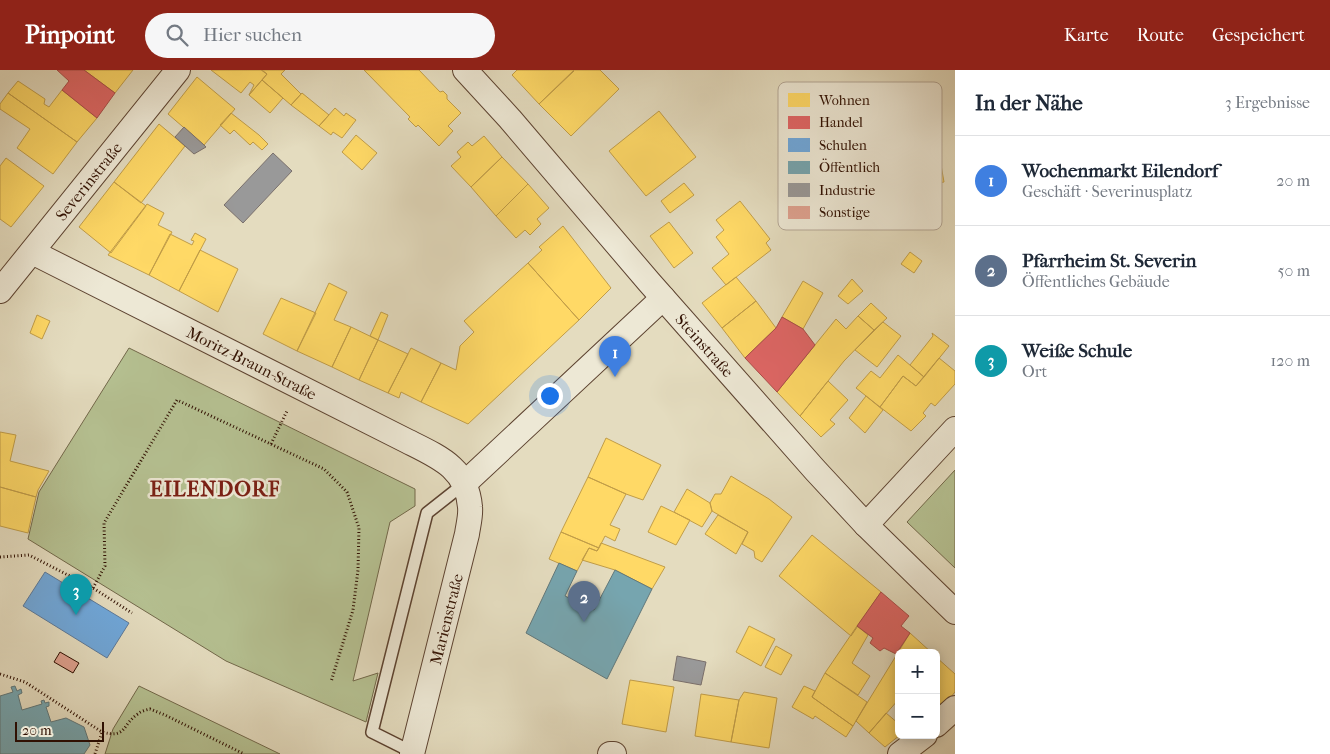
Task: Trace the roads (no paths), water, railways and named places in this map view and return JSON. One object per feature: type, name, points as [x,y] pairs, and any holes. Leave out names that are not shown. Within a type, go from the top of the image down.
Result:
[{"type":"street","name":"Severinstraße","points":[[0,291],[178,70]]},
{"type":"street","name":"Steinstraße","points":[[465,70],[510,119],[779,430],[866,525],[955,612]]},
{"type":"street","name":"Moritz-Braun-Straße","points":[[32,252],[438,457],[453,467],[465,484]]},
{"type":"street","points":[[465,484],[663,298]]},
{"type":"street","points":[[866,525],[955,429]]},
{"type":"street","name":"Marienstraße","points":[[413,753],[467,534],[470,508],[465,484]]},
{"type":"street","points":[[940,721],[955,708]]},
{"type":"street","points":[[900,754],[920,739]]},
{"type":"lane","points":[[413,753],[372,732],[427,513],[465,484]]},
{"type":"place","name":"Wochenmarkt Eilendorf","points":[[615,377]]},
{"type":"place","name":"Weiße Schule","points":[[76,615]]},
{"type":"place","name":"Pfarrheim St. Severin","points":[[584,622]]},
{"type":"district","name":"EILENDORF","points":[[215,489]]}]
